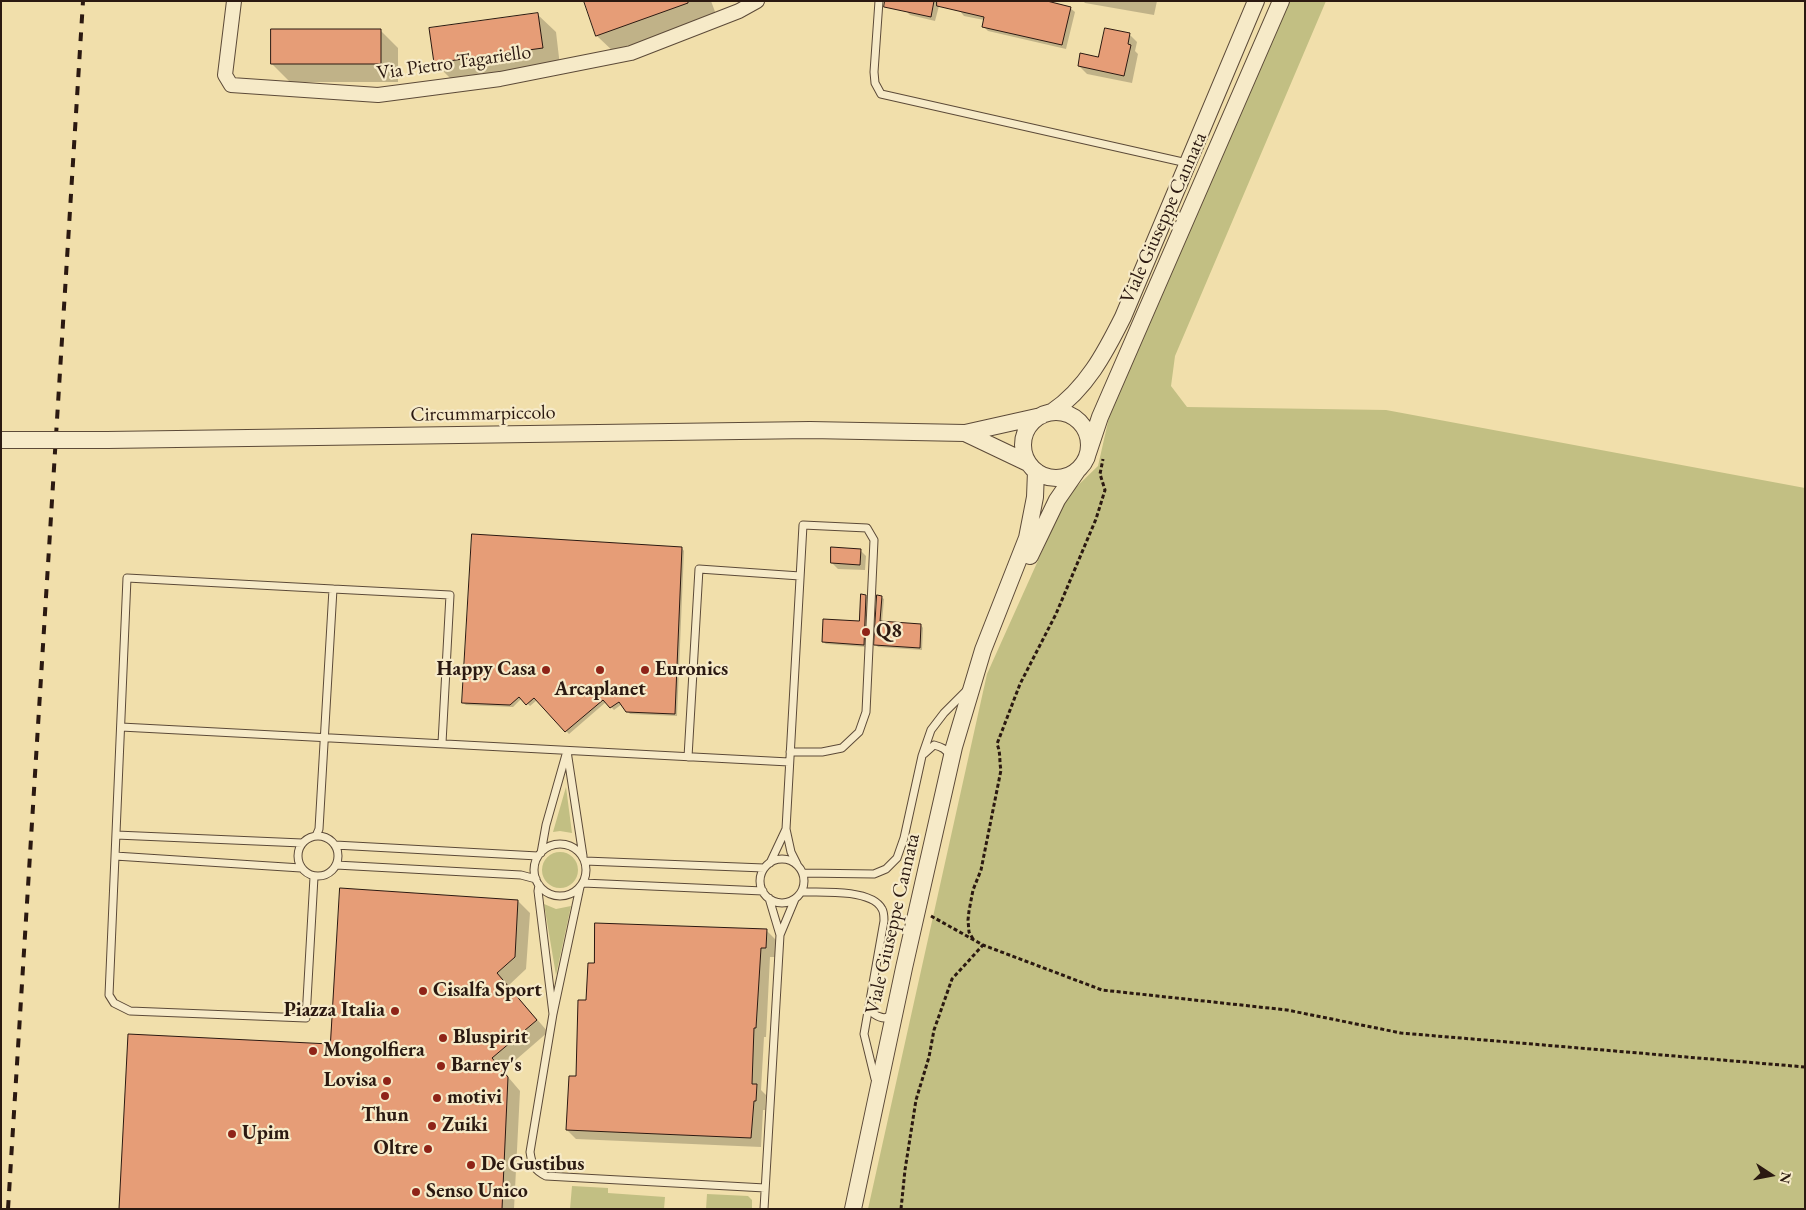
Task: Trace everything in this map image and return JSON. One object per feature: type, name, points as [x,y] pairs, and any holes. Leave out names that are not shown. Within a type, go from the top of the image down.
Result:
[{"type":"street","name":"Via Pietro Tagariello","points":[[234,1],[224,75],[231,85],[378,95],[500,80],[631,53],[739,11],[756,1]]},
{"type":"street","name":"Viale Giuseppe Cannata","points":[[1046,414],[1067,402],[1088,378],[1105,352],[1123,317],[1256,1]]},
{"type":"street","name":"Viale Giuseppe Cannata","points":[[1095,453],[1104,408],[1280,1]]},
{"type":"street","points":[[1062,413],[1080,423],[1095,453],[1068,476],[1046,477],[1032,467],[1024,453],[1023,442],[1029,427],[1046,414],[1062,413]]},
{"type":"street","name":"Circummarpiccolo","points":[[8,440],[810,430],[965,433],[1046,414]]},
{"type":"street","name":"Circummarpiccolo","points":[[965,433],[1032,467]]},
{"type":"street","name":"Viale Giuseppe Cannata","points":[[853,1209],[896,1006],[952,759],[982,650],[1027,538],[1035,497],[1032,467]]},
{"type":"street","name":"Viale Giuseppe Cannata","points":[[982,650],[1057,500],[1077,470]]},
{"type":"lane","points":[[879,1],[874,83],[881,94],[1187,163]]},
{"type":"lane","points":[[790,752],[822,752],[842,748],[859,732],[866,712],[874,540],[866,528],[803,526],[789,762],[786,829],[791,852],[797,865]]},
{"type":"lane","points":[[688,757],[698,570],[800,576]]},
{"type":"lane","points":[[314,877],[306,1018],[130,1011],[114,1003],[109,995],[127,578],[450,595],[442,744]]},
{"type":"lane","points":[[316,836],[319,829],[333,589]]},
{"type":"lane","points":[[803,872],[874,874],[886,869],[897,858],[904,838],[922,756],[931,730],[972,684]]},
{"type":"lane","points":[[121,727],[789,762]]},
{"type":"lane","points":[[922,756],[934,745],[942,747],[952,759]]},
{"type":"lane","points":[[553,1014],[534,868],[567,750]]},
{"type":"lane","points":[[567,750],[586,875],[582,885],[553,1014],[530,1152],[532,1164],[537,1171],[546,1176],[766,1188]]},
{"type":"lane","points":[[780,935],[769,898],[763,891],[761,879],[786,829]]},
{"type":"lane","points":[[116,834],[302,843]]},
{"type":"lane","points":[[335,845],[338,855],[336,865],[327,875],[314,877],[304,872],[297,855],[302,843],[306,839],[316,836],[323,836],[335,845],[539,854],[550,846],[561,844],[574,847],[584,859],[767,866],[784,859],[791,860],[797,865],[803,872],[804,879],[801,892],[795,899],[780,935],[764,1209]]},
{"type":"lane","points":[[115,856],[301,868]]},
{"type":"lane","points":[[336,865],[521,876],[537,882],[548,893],[558,896],[572,894],[582,885],[763,891]]},
{"type":"lane","points":[[801,892],[861,895],[875,901],[882,910],[884,921],[864,1034],[878,1093]]},
{"type":"lane","points":[[769,898],[781,903],[795,899]]},
{"type":"lane","points":[[870,998],[874,1014],[878,1017],[886,1018],[891,1016],[896,1006]]},
{"type":"path","points":[[973,939],[969,932],[968,920],[973,890],[981,870],[1001,770],[998,759],[1000,752],[997,744],[1020,684],[1056,614],[1096,519],[1105,490],[1095,453]]},
{"type":"path","points":[[918,908],[983,945],[1102,990],[1287,1010],[1401,1034],[1805,1068]]},
{"type":"path","points":[[901,1209],[916,1100],[929,1057],[934,1030],[952,979],[983,945]]},
{"type":"shaded area","points":[[1287,1],[1326,1],[1175,356],[1171,386],[1187,407],[1386,410],[1805,488],[1805,1209],[868,1209],[987,674],[1067,496],[1098,466],[1110,413]]},
{"type":"shaded area","points":[[566,787],[572,833],[553,832]]},
{"type":"shaded area","points":[[560,852],[567,853],[573,857],[577,863],[577,877],[573,883],[567,887],[560,888],[553,887],[547,883],[543,877],[542,870],[543,863],[547,857],[553,853]]},
{"type":"shaded area","points":[[544,904],[556,909],[571,906],[556,975]]},
{"type":"shaded area","points":[[572,1186],[608,1188],[608,1193],[665,1197],[664,1209],[570,1209]]},
{"type":"shaded area","points":[[707,1194],[748,1196],[752,1200],[752,1209],[706,1209]]},
{"type":"building","points":[[584,1],[688,1],[688,3],[596,36]]},
{"type":"building","points":[[885,1],[934,1],[931,17],[884,7]]},
{"type":"building","points":[[937,1],[1047,1],[1071,7],[1062,45],[982,27],[984,17],[937,6]]},
{"type":"building","points":[[538,13],[543,48],[434,63],[429,28]]},
{"type":"building","points":[[1105,28],[1130,33],[1128,44],[1131,45],[1124,76],[1078,66],[1080,53],[1098,57]]},
{"type":"building","points":[[271,29],[381,29],[381,64],[271,64]]},
{"type":"building","points":[[472,534],[682,547],[675,714],[626,712],[619,702],[610,708],[603,700],[565,732],[534,698],[526,705],[519,697],[510,705],[462,703]]},
{"type":"building","points":[[831,547],[861,549],[860,565],[831,563]]},
{"type":"building","points":[[861,594],[866,595],[864,645],[822,642],[823,619],[859,621]]},
{"type":"building","points":[[877,595],[882,596],[880,621],[921,624],[920,648],[874,645]]},
{"type":"building","name":"Mongolfiera","points":[[340,888],[518,900],[515,957],[497,973],[537,1020],[492,1058],[508,1077],[502,1209],[119,1209],[128,1034],[330,1044]]},
{"type":"building","points":[[595,923],[767,929],[766,948],[761,948],[756,1028],[754,1028],[752,1084],[757,1084],[751,1138],[566,1130],[569,1076],[576,1076],[578,1000],[586,1000],[588,963],[594,963]]},
{"type":"railway","points":[[8,1209],[83,1]]},
{"type":"place","name":"Q8","points":[[866,632]]},
{"type":"place","name":"Happy Casa","points":[[546,670]]},
{"type":"place","name":"Arcaplanet","points":[[600,670]]},
{"type":"place","name":"Euronics","points":[[645,670]]},
{"type":"place","name":"Cisalfa Sport","points":[[423,991]]},
{"type":"place","name":"Piazza Italia","points":[[395,1011]]},
{"type":"place","name":"Bluspirit","points":[[443,1038]]},
{"type":"place","name":"Mongolfiera","points":[[313,1051]]},
{"type":"place","name":"Barney's","points":[[441,1066]]},
{"type":"place","name":"Lovisa","points":[[387,1081]]},
{"type":"place","name":"Thun","points":[[385,1096]]},
{"type":"place","name":"motivi","points":[[437,1098]]},
{"type":"place","name":"Zuiki","points":[[432,1126]]},
{"type":"place","name":"Upim","points":[[232,1134]]},
{"type":"place","name":"Oltre","points":[[428,1149]]},
{"type":"place","name":"De Gustibus","points":[[471,1165]]},
{"type":"place","name":"Senso Unico","points":[[416,1192]]}]
